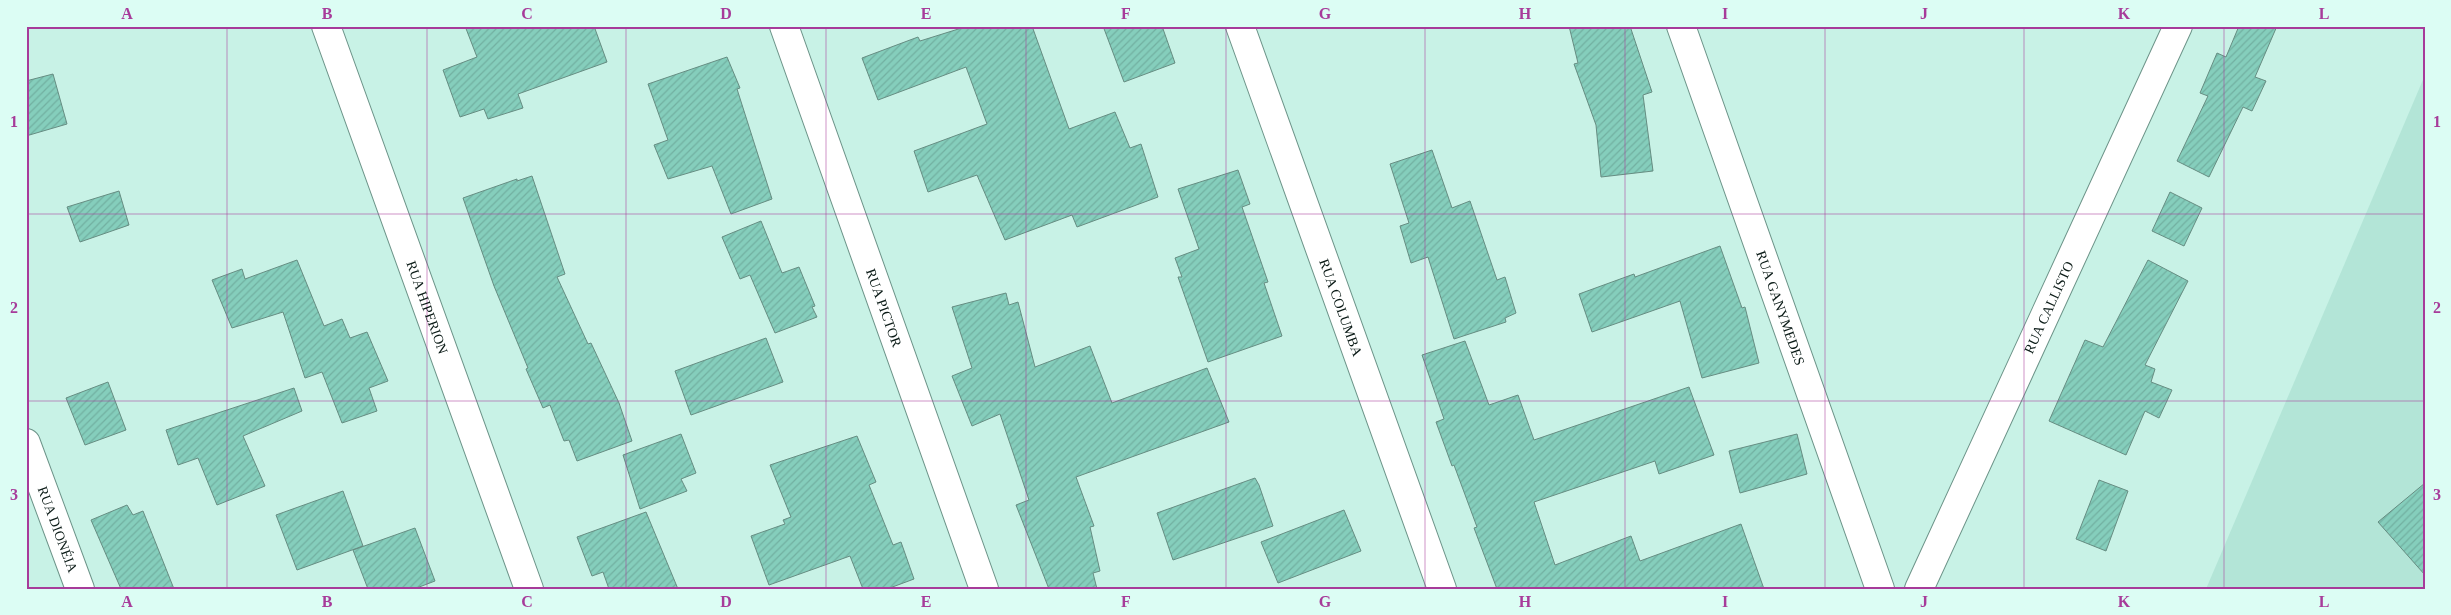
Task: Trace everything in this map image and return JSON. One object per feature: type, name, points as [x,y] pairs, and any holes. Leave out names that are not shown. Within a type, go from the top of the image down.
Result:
[{"type":"street","name":"RUA HIPERION","points":[[326,26],[529,589]]},
{"type":"street","name":"RUA PICTOR","points":[[784,26],[984,589]]},
{"type":"street","name":"RUA COLUMBA","points":[[1240,26],[1442,589]]},
{"type":"street","name":"RUA GANYMEDES","points":[[1681,26],[1880,589]]},
{"type":"street","name":"RUA CALLISTO","points":[[1919,589],[2178,26]]},
{"type":"street","name":"RUA DIONÉIA","points":[[26,443],[80,589]]},
{"type":"shaded area","points":[[2425,75],[2425,589],[2206,589]]},
{"type":"building","points":[[465,26],[594,26],[607,62],[518,94],[523,108],[488,119],[484,109],[460,117],[443,70],[477,57]]},
{"type":"building","points":[[968,26],[1032,26],[1069,129],[1115,112],[1130,148],[1141,144],[1158,197],[1077,227],[1072,215],[1005,240],[977,175],[928,192],[914,151],[987,124],[966,67],[878,100],[862,58],[918,37],[920,41]]},
{"type":"building","points":[[1103,26],[1162,26],[1175,63],[1124,82]]},
{"type":"building","points":[[1569,26],[1630,26],[1652,92],[1643,95],[1653,171],[1601,177],[1596,125],[1574,64],[1578,63]]},
{"type":"building","points":[[2239,26],[2277,26],[2255,77],[2266,81],[2252,111],[2243,107],[2209,177],[2177,161],[2208,96],[2200,93],[2217,53],[2226,57]]},
{"type":"building","points":[[727,57],[740,88],[737,89],[772,199],[731,214],[712,166],[668,179],[654,145],[668,140],[648,84]]},
{"type":"building","points":[[53,74],[67,124],[26,136],[26,81]]},
{"type":"building","points":[[1432,150],[1452,208],[1470,201],[1497,280],[1505,277],[1516,313],[1505,318],[1506,322],[1454,339],[1428,257],[1411,263],[1400,226],[1409,223],[1390,164]]},
{"type":"building","points":[[1238,170],[1250,204],[1242,207],[1268,282],[1264,283],[1282,336],[1208,362],[1178,277],[1182,277],[1175,258],[1199,249],[1178,189]]},
{"type":"building","points":[[532,176],[565,274],[557,277],[588,344],[591,343],[619,403],[632,441],[577,461],[569,440],[564,441],[550,405],[543,408],[526,369],[528,368],[494,286],[463,198],[517,179],[517,181]]},
{"type":"building","points":[[119,191],[129,225],[80,242],[67,207]]},
{"type":"building","points":[[2170,192],[2202,208],[2184,246],[2152,231]]},
{"type":"building","points":[[761,221],[782,273],[799,267],[815,306],[812,307],[817,317],[775,333],[750,275],[740,279],[722,237]]},
{"type":"building","points":[[1720,246],[1742,308],[1745,307],[1759,363],[1702,378],[1680,301],[1592,332],[1579,294],[1634,274],[1635,277]]},
{"type":"building","points":[[297,260],[324,326],[342,319],[350,338],[367,332],[388,381],[369,388],[377,411],[342,423],[322,372],[305,378],[283,312],[232,328],[212,280],[242,269],[245,279]]},
{"type":"building","points":[[2148,260],[2188,281],[2145,365],[2155,369],[2151,382],[2172,390],[2159,418],[2145,411],[2126,455],[2049,421],[2085,340],[2103,347]]},
{"type":"building","points":[[1006,293],[1009,305],[1018,302],[1035,367],[1090,346],[1112,403],[1207,368],[1229,422],[1076,477],[1094,526],[1090,527],[1100,571],[1093,573],[1097,589],[1049,589],[1016,505],[1029,500],[1000,414],[972,426],[952,376],[972,368],[952,307]]},
{"type":"building","points":[[766,338],[783,382],[691,415],[675,371]]},
{"type":"building","points":[[1465,341],[1489,405],[1518,395],[1534,440],[1689,387],[1714,455],[1659,474],[1655,461],[1534,502],[1555,565],[1631,536],[1640,561],[1741,524],[1764,589],[1497,589],[1474,528],[1477,527],[1436,422],[1444,419],[1422,355]]},
{"type":"building","points":[[108,382],[126,430],[85,445],[66,398]]},
{"type":"building","points":[[294,388],[302,411],[243,436],[265,486],[217,505],[198,458],[178,465],[166,430]]},
{"type":"building","points":[[681,434],[696,473],[681,479],[687,491],[640,509],[623,455]]},
{"type":"building","points":[[1797,434],[1807,474],[1740,493],[1729,451]]},
{"type":"building","points":[[857,436],[876,482],[869,485],[893,545],[901,542],[914,579],[887,589],[863,589],[850,556],[769,585],[751,536],[785,524],[783,520],[791,517],[770,465]]},
{"type":"building","points":[[1255,478],[1273,526],[1173,560],[1157,513]]},
{"type":"building","points":[[2099,480],[2128,491],[2106,551],[2076,539]]},
{"type":"building","points":[[2425,483],[2425,575],[2378,522]]},
{"type":"building","points":[[343,491],[363,546],[297,570],[276,515]]},
{"type":"building","points":[[127,505],[133,515],[143,511],[174,589],[121,589],[91,520]]},
{"type":"building","points":[[1344,510],[1361,551],[1278,583],[1261,542]]},
{"type":"building","points":[[646,512],[678,589],[609,589],[603,572],[592,576],[577,537]]},
{"type":"building","points":[[415,528],[435,581],[414,589],[368,589],[353,550]]}]
